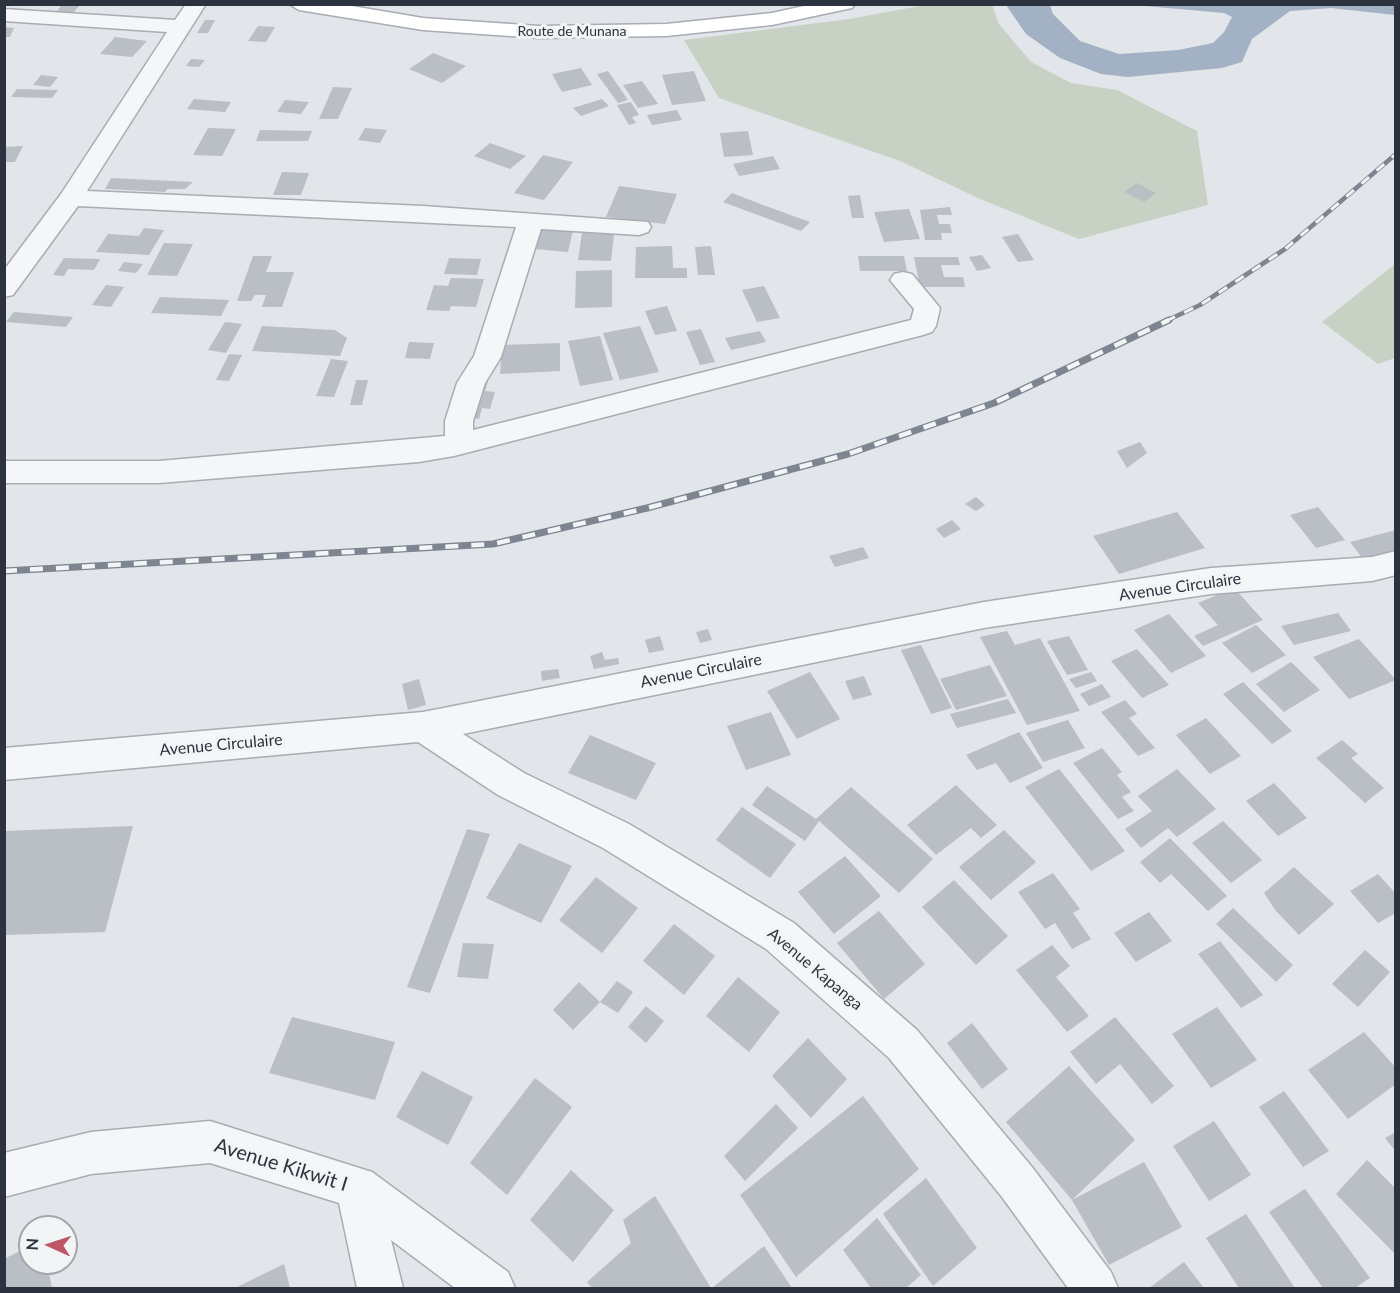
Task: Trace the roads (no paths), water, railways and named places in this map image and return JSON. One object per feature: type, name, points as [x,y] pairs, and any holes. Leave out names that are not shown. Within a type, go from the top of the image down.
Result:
[{"type":"main road","name":"Route de Munana","points":[[299,4],[423,24],[539,32],[666,30],[772,19],[845,4]]},
{"type":"street","points":[[4,289],[71,198],[196,4]]},
{"type":"street","points":[[4,15],[180,27]]},
{"type":"street","points":[[71,198],[639,227]]},
{"type":"street","points":[[454,446],[459,441],[459,421],[471,383],[487,357],[531,220]]},
{"type":"street","points":[[4,472],[159,472],[408,452],[454,446],[923,326],[927,308],[903,280]]},
{"type":"street","name":"Avenue Circulaire","points":[[4,764],[423,727],[984,615],[1211,581],[1362,570],[1395,563]]},
{"type":"street","name":"Avenue Kapanga","points":[[423,727],[511,784],[616,836],[780,936],[903,1044],[1017,1182],[1095,1288]]},
{"type":"street","name":"Avenue Kikwit I","points":[[4,1175],[91,1153],[210,1142],[357,1187],[492,1288]]},
{"type":"street","points":[[357,1187],[380,1288]]},
{"type":"water","points":[[1395,4],[1395,15],[1331,8],[1290,11],[1252,39],[1242,62],[1222,68],[1128,77],[1101,74],[1060,58],[1026,34],[1006,5],[1050,5],[1053,14],[1080,41],[1119,54],[1178,50],[1213,43],[1224,32],[1232,17],[1224,13],[1134,5]]},
{"type":"railway","points":[[1166,321],[1200,305],[1285,249],[1396,154]]},
{"type":"railway","points":[[4,571],[493,544],[647,508],[848,454],[994,403],[1169,320]]}]
